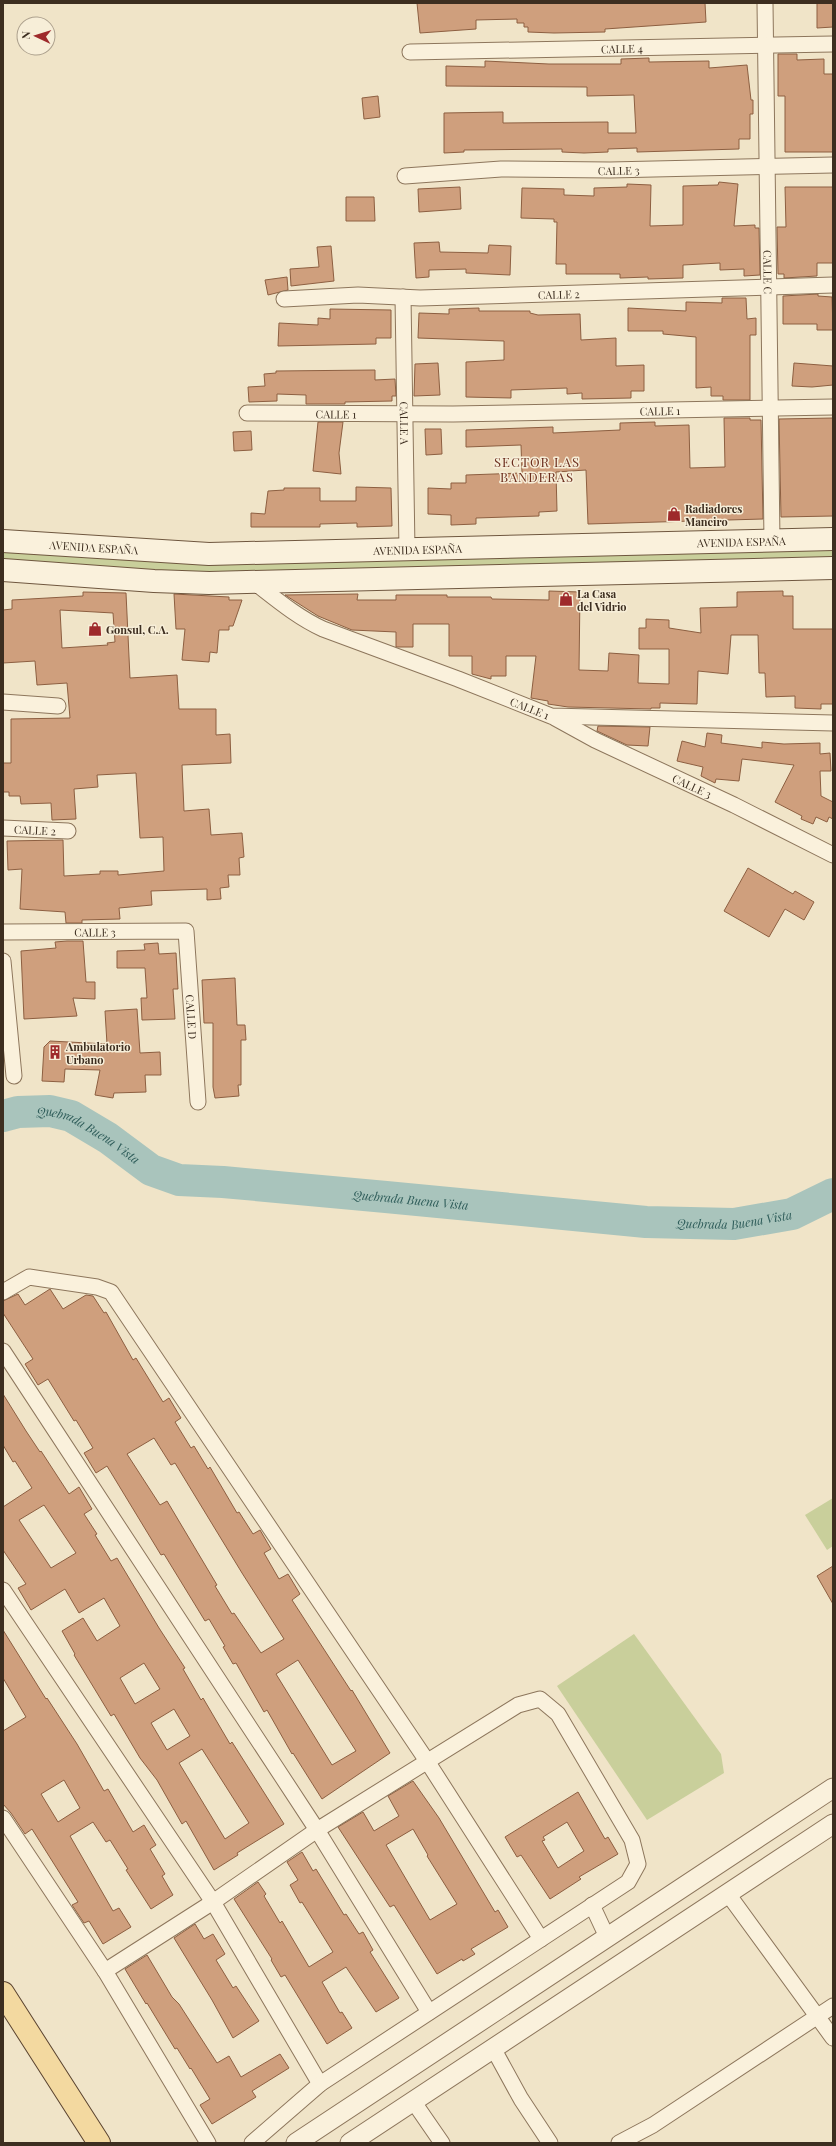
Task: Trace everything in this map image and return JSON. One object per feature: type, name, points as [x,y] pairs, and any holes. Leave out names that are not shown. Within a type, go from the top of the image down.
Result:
[{"type":"main road","name":"AVENIDA ESPAÑA","points":[[3,541],[187,553],[407,550],[833,539]]},
{"type":"main road","points":[[3,570],[154,581],[254,582],[833,568]]},
{"type":"main road","points":[[3,1993],[99,2143]]},
{"type":"street","name":"CALLE C","points":[[765,3],[772,541]]},
{"type":"street","name":"CALLE 4","points":[[410,52],[765,44],[833,44]]},
{"type":"street","name":"CALLE 3","points":[[405,176],[501,169],[610,170],[833,165]]},
{"type":"street","name":"CALLE 2","points":[[284,299],[358,295],[403,297],[833,285]]},
{"type":"street","name":"CALLE A","points":[[403,297],[407,550]]},
{"type":"street","name":"CALLE 1","points":[[246,413],[405,414],[833,407]]},
{"type":"street","name":"CALLE 1","points":[[254,582],[302,618],[322,629],[458,679],[551,716],[833,723]]},
{"type":"street","points":[[3,702],[58,706]]},
{"type":"street","name":"CALLE 3","points":[[551,716],[595,740],[734,805],[833,855]]},
{"type":"street","name":"CALLE 2","points":[[3,828],[68,831]]},
{"type":"street","name":"CALLE 3","points":[[3,932],[186,932]]},
{"type":"street","name":"CALLE D","points":[[186,932],[198,1102]]},
{"type":"street","points":[[3,961],[6,1023],[14,1076]]},
{"type":"street","points":[[3,1292],[29,1277],[97,1287],[111,1292],[427,1761],[541,1939]]},
{"type":"street","points":[[3,1350],[317,1830],[429,2012]]},
{"type":"street","points":[[3,1590],[213,1902],[320,2084]]},
{"type":"street","points":[[105,1971],[213,1902],[317,1830],[518,1705],[540,1699],[558,1714],[632,1840],[638,1864],[628,1882],[320,2084],[252,2143]]},
{"type":"street","points":[[296,2143],[833,1788]]},
{"type":"street","points":[[3,1818],[105,1971],[208,2143]]},
{"type":"street","points":[[350,2143],[833,1824]]},
{"type":"street","points":[[728,1894],[833,2038]]},
{"type":"street","points":[[592,1905],[607,1937]]},
{"type":"street","points":[[619,2143],[653,2125],[833,2006]]},
{"type":"street","points":[[493,2048],[521,2099],[550,2143]]},
{"type":"street","points":[[413,2101],[442,2143]]},
{"type":"green space","points":[[833,548],[833,559],[209,574],[3,561],[3,550]]},
{"type":"green space","points":[[833,1498],[833,1546],[827,1550],[805,1515]]},
{"type":"green space","points":[[634,1634],[721,1754],[724,1773],[647,1820],[557,1686]]},
{"type":"building","points":[[417,3],[705,3],[706,22],[605,29],[605,32],[554,33],[528,32],[528,27],[524,27],[524,23],[517,23],[517,19],[476,20],[476,29],[420,33]]},
{"type":"building","points":[[817,3],[833,3],[833,27],[817,28]]},
{"type":"building","points":[[778,54],[797,54],[797,60],[824,59],[824,74],[833,74],[833,152],[785,152],[785,96],[778,96]]},
{"type":"building","points":[[649,58],[649,62],[709,61],[709,68],[747,65],[751,100],[753,100],[753,114],[750,114],[750,139],[739,139],[739,149],[637,152],[637,148],[608,149],[608,152],[584,153],[562,152],[562,149],[464,150],[464,152],[444,153],[444,113],[503,112],[503,123],[608,122],[608,133],[636,133],[634,95],[587,96],[587,87],[446,86],[446,66],[485,67],[485,61],[549,64],[621,64],[621,59]]},
{"type":"building","points":[[378,96],[380,117],[364,119],[362,98]]},
{"type":"building","points":[[719,182],[738,184],[734,226],[755,225],[755,228],[759,228],[760,275],[744,276],[744,269],[720,270],[720,263],[683,265],[683,278],[648,279],[648,277],[620,278],[620,274],[566,274],[566,264],[556,264],[557,222],[554,222],[554,219],[521,218],[522,188],[564,189],[564,195],[594,196],[594,188],[627,187],[627,184],[651,185],[650,226],[683,225],[683,186],[718,185]]},
{"type":"building","points":[[460,187],[461,209],[419,212],[418,189]]},
{"type":"building","points":[[785,187],[833,187],[833,263],[817,263],[817,276],[784,278],[784,274],[778,274],[777,227],[786,227]]},
{"type":"building","points":[[346,197],[374,197],[375,221],[346,221]]},
{"type":"building","points":[[439,242],[440,252],[488,253],[489,245],[511,246],[510,275],[466,273],[466,269],[429,270],[429,277],[416,278],[414,243]]},
{"type":"building","points":[[331,246],[334,281],[291,286],[290,269],[319,267],[317,247]]},
{"type":"building","points":[[287,277],[288,290],[268,295],[265,280]]},
{"type":"building","points":[[818,294],[818,296],[832,297],[833,330],[817,330],[817,324],[783,324],[783,296]]},
{"type":"building","points":[[722,298],[746,298],[747,319],[756,318],[756,335],[750,335],[750,400],[723,400],[723,396],[711,396],[711,387],[696,388],[696,337],[663,334],[663,331],[628,331],[628,308],[686,311],[686,302],[722,303]]},
{"type":"building","points":[[479,308],[479,311],[530,311],[530,313],[538,315],[580,314],[581,340],[616,338],[616,366],[644,365],[644,391],[631,391],[631,398],[582,399],[582,393],[567,394],[567,388],[511,390],[511,398],[466,397],[466,362],[504,360],[504,341],[418,338],[419,313],[449,314],[449,309]]},
{"type":"building","points":[[330,309],[391,310],[391,338],[376,338],[376,344],[278,346],[279,323],[318,325],[318,318],[330,319]]},
{"type":"building","points":[[438,363],[440,395],[414,396],[415,364]]},
{"type":"building","points":[[794,363],[833,366],[833,385],[812,387],[792,386]]},
{"type":"building","points":[[375,370],[375,380],[395,379],[396,396],[392,396],[392,401],[345,402],[345,404],[306,404],[306,395],[277,394],[277,401],[249,402],[248,387],[265,386],[264,374],[276,373],[276,371]]},
{"type":"building","points":[[724,418],[750,418],[750,420],[761,420],[763,519],[588,524],[586,470],[556,472],[557,511],[539,512],[539,516],[476,518],[476,524],[451,525],[451,515],[428,514],[428,488],[451,489],[451,483],[466,483],[466,475],[522,473],[521,445],[466,447],[466,430],[553,427],[553,433],[620,430],[620,423],[655,422],[655,426],[689,425],[690,468],[725,467]]},
{"type":"building","points":[[833,418],[833,516],[781,517],[779,419]]},
{"type":"building","points":[[318,422],[343,422],[339,453],[341,474],[313,471]]},
{"type":"building","points":[[425,429],[441,429],[442,454],[426,455]]},
{"type":"building","points":[[251,431],[252,450],[234,451],[233,432]]},
{"type":"building","points":[[356,487],[391,488],[392,526],[357,527],[357,523],[320,524],[320,527],[251,527],[251,513],[265,514],[268,491],[284,490],[284,488],[320,488],[320,501],[356,501]]},
{"type":"building","points":[[549,591],[580,592],[579,670],[608,671],[609,653],[639,655],[638,683],[669,684],[669,649],[639,649],[639,628],[646,628],[646,619],[669,620],[669,628],[701,633],[700,608],[737,607],[737,592],[783,591],[783,596],[793,596],[793,629],[833,629],[833,704],[821,704],[821,709],[795,708],[795,696],[766,697],[765,673],[759,673],[758,635],[731,635],[728,674],[698,671],[697,704],[660,703],[660,708],[651,709],[568,707],[548,704],[548,701],[531,698],[536,656],[506,656],[506,676],[491,676],[491,679],[472,674],[472,656],[449,656],[449,624],[413,624],[413,647],[396,647],[396,632],[352,630],[318,616],[285,595],[358,594],[357,600],[396,600],[396,595],[447,595],[447,597],[491,597],[492,599],[549,600]]},
{"type":"building","points":[[83,592],[126,593],[130,678],[177,675],[179,709],[216,709],[216,735],[230,734],[231,763],[182,765],[184,811],[209,809],[211,835],[242,833],[244,857],[239,858],[240,875],[228,875],[229,887],[220,888],[221,899],[207,900],[207,889],[151,891],[152,905],[119,908],[120,919],[82,920],[82,923],[66,923],[65,912],[20,909],[22,869],[8,870],[7,841],[63,840],[64,876],[100,874],[100,871],[118,871],[118,875],[164,871],[163,837],[140,838],[136,773],[97,775],[98,787],[74,789],[76,819],[52,820],[51,803],[21,804],[20,796],[9,796],[9,792],[3,792],[3,763],[11,763],[11,719],[70,718],[67,683],[37,685],[35,661],[3,663],[3,610],[12,609],[12,600],[83,596]],"holes":[[[60,610],[113,613],[115,642],[107,643],[108,645],[62,648]]]},
{"type":"building","points":[[174,594],[229,597],[229,600],[242,600],[233,626],[229,626],[229,630],[219,630],[217,653],[210,652],[209,662],[182,660],[185,629],[176,629]]},
{"type":"building","points":[[598,726],[650,727],[648,746],[627,745],[597,731]]},
{"type":"building","points":[[707,733],[722,735],[721,743],[762,748],[762,742],[784,744],[820,743],[820,754],[830,753],[831,771],[820,771],[821,796],[833,802],[833,819],[829,817],[827,822],[816,817],[813,824],[801,819],[802,816],[775,802],[794,765],[742,759],[739,781],[716,779],[715,783],[701,776],[703,767],[677,761],[682,741],[705,747]]},
{"type":"building","points":[[748,868],[793,894],[795,891],[814,902],[804,920],[785,909],[769,937],[724,911]]},
{"type":"building","points":[[83,941],[86,982],[95,982],[95,999],[73,998],[77,1016],[24,1019],[21,951],[56,948],[55,942]]},
{"type":"building","points":[[158,943],[159,954],[176,953],[178,989],[173,989],[175,1019],[142,1020],[141,998],[147,998],[145,968],[117,968],[117,951],[145,950],[144,944]]},
{"type":"building","points":[[235,978],[237,1025],[245,1025],[246,1040],[241,1040],[241,1085],[238,1085],[239,1096],[215,1098],[213,1087],[213,1023],[204,1023],[202,980]]},
{"type":"building","points":[[137,1009],[140,1053],[160,1052],[161,1075],[145,1075],[146,1092],[114,1093],[113,1098],[95,1095],[100,1070],[65,1069],[64,1082],[42,1081],[44,1047],[50,1041],[107,1044],[105,1011]]},
{"type":"building","points":[[50,1289],[63,1309],[86,1295],[93,1296],[104,1313],[106,1312],[133,1360],[136,1358],[163,1402],[169,1398],[181,1418],[175,1422],[191,1448],[194,1446],[208,1469],[210,1467],[237,1513],[239,1512],[253,1534],[260,1530],[271,1549],[264,1553],[279,1579],[288,1574],[300,1594],[292,1600],[351,1691],[352,1690],[390,1753],[322,1799],[293,1753],[292,1754],[267,1710],[264,1712],[236,1663],[233,1664],[223,1647],[225,1646],[209,1619],[205,1621],[164,1554],[161,1555],[107,1466],[96,1473],[84,1453],[93,1448],[76,1420],[74,1421],[48,1379],[38,1385],[25,1364],[33,1359],[3,1313],[3,1301],[18,1294],[25,1305]],"holes":[[[154,1438],[171,1465],[175,1463],[284,1639],[261,1653],[234,1613],[232,1614],[215,1586],[217,1585],[167,1501],[160,1505],[127,1454]],[[298,1660],[356,1751],[332,1765],[276,1674]]]},
{"type":"building","points":[[3,1394],[69,1494],[79,1487],[92,1509],[84,1514],[97,1534],[95,1535],[111,1561],[117,1558],[185,1668],[183,1669],[201,1700],[203,1698],[230,1744],[232,1742],[284,1824],[237,1853],[238,1855],[214,1870],[186,1821],[182,1824],[157,1780],[140,1758],[114,1714],[111,1716],[74,1655],[75,1654],[62,1631],[83,1618],[97,1641],[120,1626],[104,1598],[79,1613],[65,1589],[31,1610],[18,1588],[26,1584],[3,1550],[3,1507],[32,1488],[15,1461],[13,1462],[3,1445]],"holes":[[[44,1505],[76,1553],[51,1568],[19,1520]],[[144,1663],[160,1689],[135,1704],[120,1678]],[[174,1709],[190,1736],[167,1750],[151,1723]],[[202,1749],[249,1823],[225,1839],[179,1763]]]},
{"type":"building","points":[[833,1566],[833,1604],[817,1576]]},
{"type":"building","points":[[3,1630],[46,1699],[47,1698],[77,1744],[104,1791],[108,1789],[133,1832],[144,1825],[156,1845],[150,1849],[165,1874],[162,1876],[173,1895],[151,1909],[126,1870],[128,1869],[110,1840],[106,1842],[93,1822],[70,1836],[113,1911],[119,1908],[131,1927],[103,1944],[89,1921],[84,1923],[72,1905],[78,1902],[32,1829],[25,1834],[3,1804],[3,1731],[26,1717],[3,1678]],"holes":[[[64,1780],[80,1808],[58,1822],[41,1794]]]},
{"type":"building","points":[[413,1781],[439,1818],[495,1912],[498,1910],[508,1927],[471,1949],[475,1954],[463,1961],[462,1959],[437,1974],[394,1905],[390,1907],[338,1827],[363,1812],[374,1831],[399,1816],[388,1796]],"holes":[[[413,1829],[428,1855],[427,1856],[457,1904],[430,1920],[386,1845]]]},
{"type":"building","points":[[578,1792],[605,1839],[608,1837],[618,1854],[579,1877],[581,1879],[550,1899],[521,1855],[517,1857],[505,1837]],"holes":[[[567,1822],[584,1851],[558,1868],[542,1841],[545,1840],[543,1837]]]},
{"type":"building","points":[[302,1852],[313,1871],[316,1869],[344,1915],[346,1914],[359,1934],[363,1932],[373,1950],[370,1952],[399,1998],[376,2012],[346,1967],[322,1982],[340,2013],[342,2012],[352,2028],[327,2044],[285,1975],[281,1977],[271,1960],[272,1959],[234,1899],[258,1882],[266,1894],[264,1896],[280,1923],[282,1921],[309,1967],[333,1952],[302,1902],[300,1903],[290,1885],[298,1880],[287,1862]]},
{"type":"building","points":[[195,1924],[204,1939],[213,1934],[225,1954],[216,1960],[233,1988],[236,1986],[259,2021],[233,2038],[212,2000],[174,1938]]},
{"type":"building","points":[[147,1955],[172,1997],[179,2004],[217,2063],[229,2056],[241,2077],[280,2054],[289,2068],[252,2091],[256,2097],[212,2124],[200,2105],[210,2099],[177,2048],[175,2049],[125,1969]]},
{"type":"waterway","name":"Quebrada Buena Vista","points":[[3,1116],[18,1112],[50,1111],[71,1116],[108,1138],[151,1170],[179,1180],[223,1182],[646,1222],[734,1224],[792,1214],[833,1194]]},
{"type":"place","name":"Radiadores Maneiro","points":[[674,514]]},
{"type":"place","name":"La Casa del Vidrio","points":[[566,599]]},
{"type":"place","name":"Gonsul, C.A.","points":[[95,629]]},
{"type":"place","name":"Ambulatorio Urbano","points":[[55,1052]]},
{"type":"district","name":"SECTOR LAS BANDERAS","points":[[537,468]]}]
